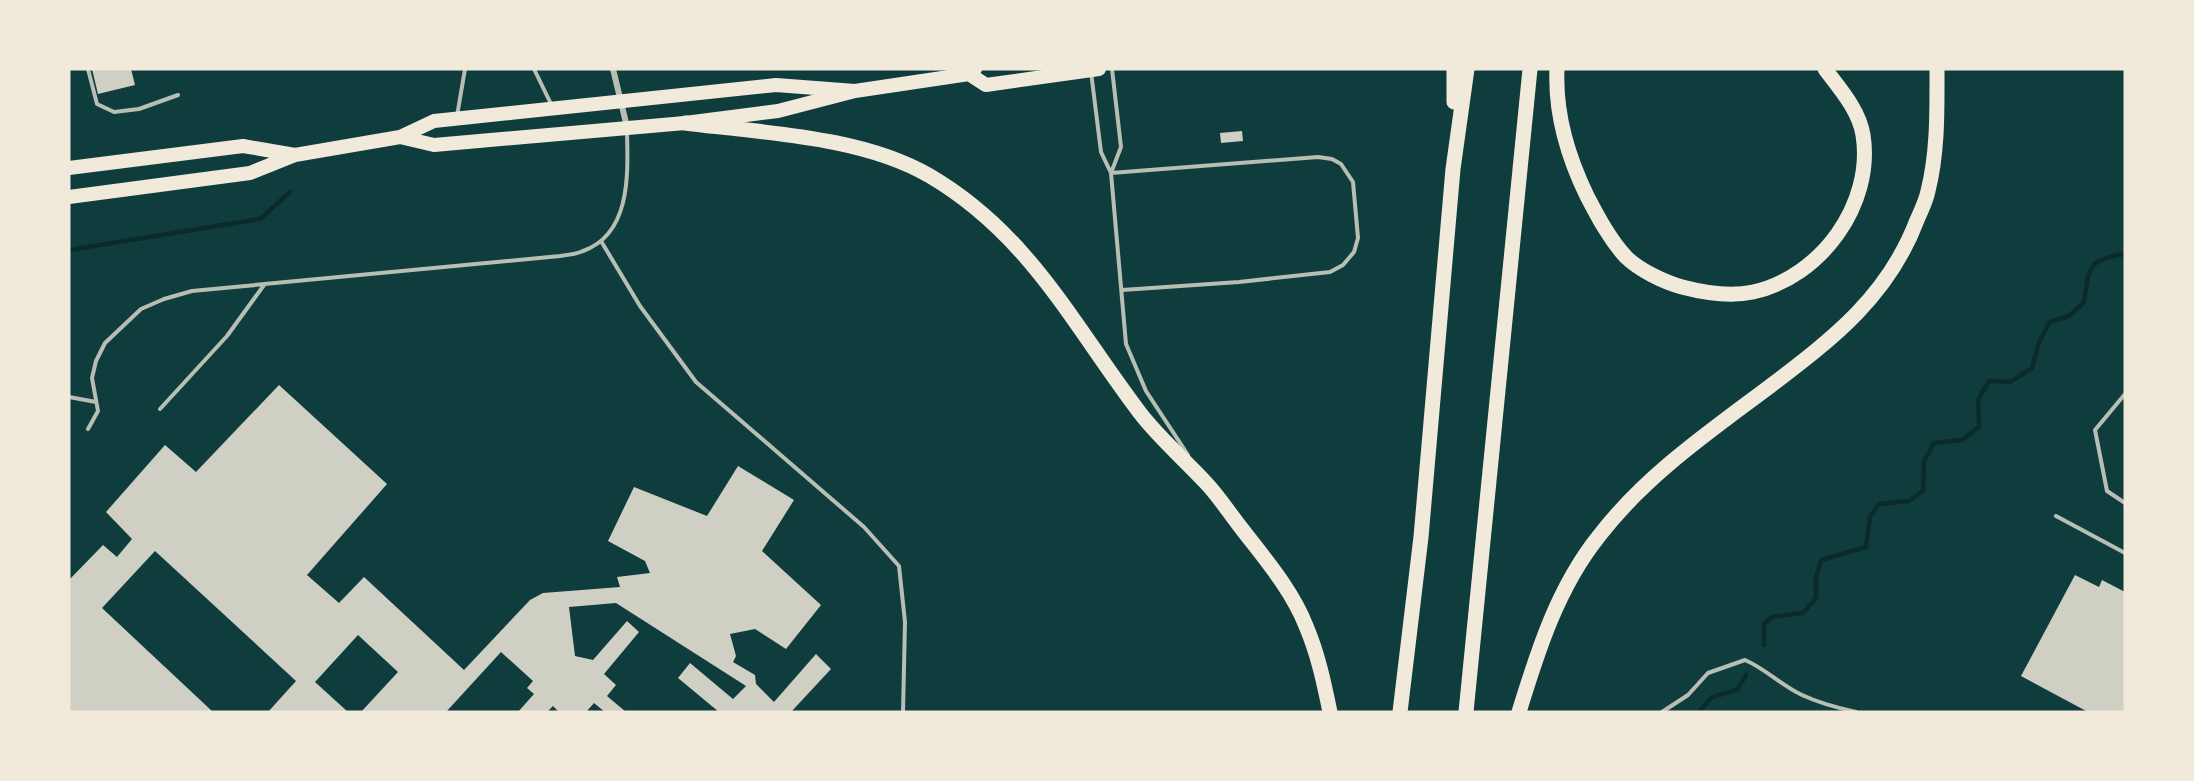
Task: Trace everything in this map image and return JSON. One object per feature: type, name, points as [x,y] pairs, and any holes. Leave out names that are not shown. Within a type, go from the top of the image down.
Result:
[{"type":"highway","points":[[1453,169],[1454,69]]},
{"type":"highway","points":[[1400,712],[1421,537],[1453,169],[1467,69]]},
{"type":"highway","points":[[1466,712],[1530,69]]},
{"type":"highway","points":[[1557,69],[1562,124],[1576,173],[1599,219],[1627,258],[1665,283],[1708,294],[1753,292],[1786,280],[1816,260],[1843,227],[1858,199],[1864,169],[1863,134],[1850,103],[1825,69]]},
{"type":"highway","points":[[1519,712],[1539,646],[1568,582],[1599,536],[1637,493],[1689,448],[1815,351],[1856,316],[1885,282],[1909,243],[1928,192],[1936,141],[1937,69]]},
{"type":"highway","points":[[684,123],[830,141],[877,153],[929,176],[978,209],[1017,246],[1058,296],[1157,435],[1209,486],[1276,573],[1306,624],[1323,673],[1330,712]]},
{"type":"main road","points":[[400,137],[434,145],[684,123],[778,111],[855,91],[972,72],[986,85],[1094,69]]},
{"type":"main road","points":[[69,197],[250,173],[295,155],[400,137],[434,121],[776,85],[855,91]]},
{"type":"main road","points":[[69,168],[243,146],[295,155]]},
{"type":"street","points":[[614,69],[627,127]]},
{"type":"lane","points":[[88,69],[97,104],[114,112],[139,109],[178,95]]},
{"type":"lane","points":[[457,119],[465,69]]},
{"type":"lane","points":[[534,69],[553,109]]},
{"type":"lane","points":[[1094,69],[1101,152],[1111,173],[1126,344],[1146,391],[1209,486]]},
{"type":"lane","points":[[1111,173],[1121,147],[1112,69]]},
{"type":"lane","points":[[88,429],[98,411],[92,378],[96,361],[105,343],[141,309],[164,299],[192,291],[560,256],[584,251],[602,241],[623,207],[626,188],[627,127]]},
{"type":"lane","points":[[1111,173],[1318,157],[1332,159],[1341,164],[1353,182],[1358,238],[1354,252],[1343,265],[1330,272],[1239,282],[1122,290]]},
{"type":"lane","points":[[602,241],[640,306],[696,382],[864,527],[899,566],[904,622],[903,712]]},
{"type":"lane","points":[[160,409],[227,336],[265,284]]},
{"type":"lane","points":[[2125,394],[2094,430],[2107,491],[2125,503]]},
{"type":"lane","points":[[69,397],[96,402]]},
{"type":"lane","points":[[2056,516],[2125,553]]},
{"type":"lane","points":[[1662,712],[1688,695],[1708,673],[1745,660],[1762,667],[1800,694],[1834,707],[1856,712]]},
{"type":"building","points":[[92,69],[131,69],[135,85],[98,94]]},
{"type":"building","points":[[1242,131],[1243,141],[1221,143],[1220,133]]},
{"type":"building","points":[[279,385],[387,484],[307,575],[339,603],[364,577],[464,670],[530,600],[543,593],[620,587],[617,577],[650,573],[645,561],[608,541],[634,487],[707,516],[738,466],[794,500],[762,551],[821,605],[786,649],[755,629],[730,634],[736,656],[733,662],[755,675],[756,684],[774,702],[816,654],[831,669],[791,712],[719,712],[678,678],[690,663],[733,699],[746,686],[616,603],[569,607],[575,656],[593,660],[627,621],[639,632],[604,674],[616,685],[607,696],[626,712],[605,712],[594,703],[586,712],[559,712],[553,706],[547,712],[518,712],[534,694],[527,688],[533,681],[501,652],[446,712],[361,712],[398,672],[358,635],[315,682],[348,712],[268,712],[296,681],[155,551],[102,608],[213,712],[69,712],[69,580],[103,545],[117,557],[132,539],[106,512],[165,445],[196,472]]},
{"type":"building","points":[[2075,575],[2099,587],[2102,580],[2125,592],[2125,712],[2088,712],[2021,676]]},
{"type":"waterway","points":[[69,250],[260,219],[290,192]]},
{"type":"waterway","points":[[1764,645],[1764,624],[1772,617],[1803,613],[1816,598],[1816,578],[1821,560],[1866,547],[1870,517],[1879,504],[1909,501],[1923,491],[1924,461],[1934,443],[1962,440],[1979,427],[1978,400],[1989,381],[2010,382],[2032,368],[2039,342],[2050,322],[2069,316],[2084,302],[2092,267],[2103,259],[2125,254]]},
{"type":"waterway","points":[[1699,712],[1712,697],[1737,690],[1746,675]]}]
